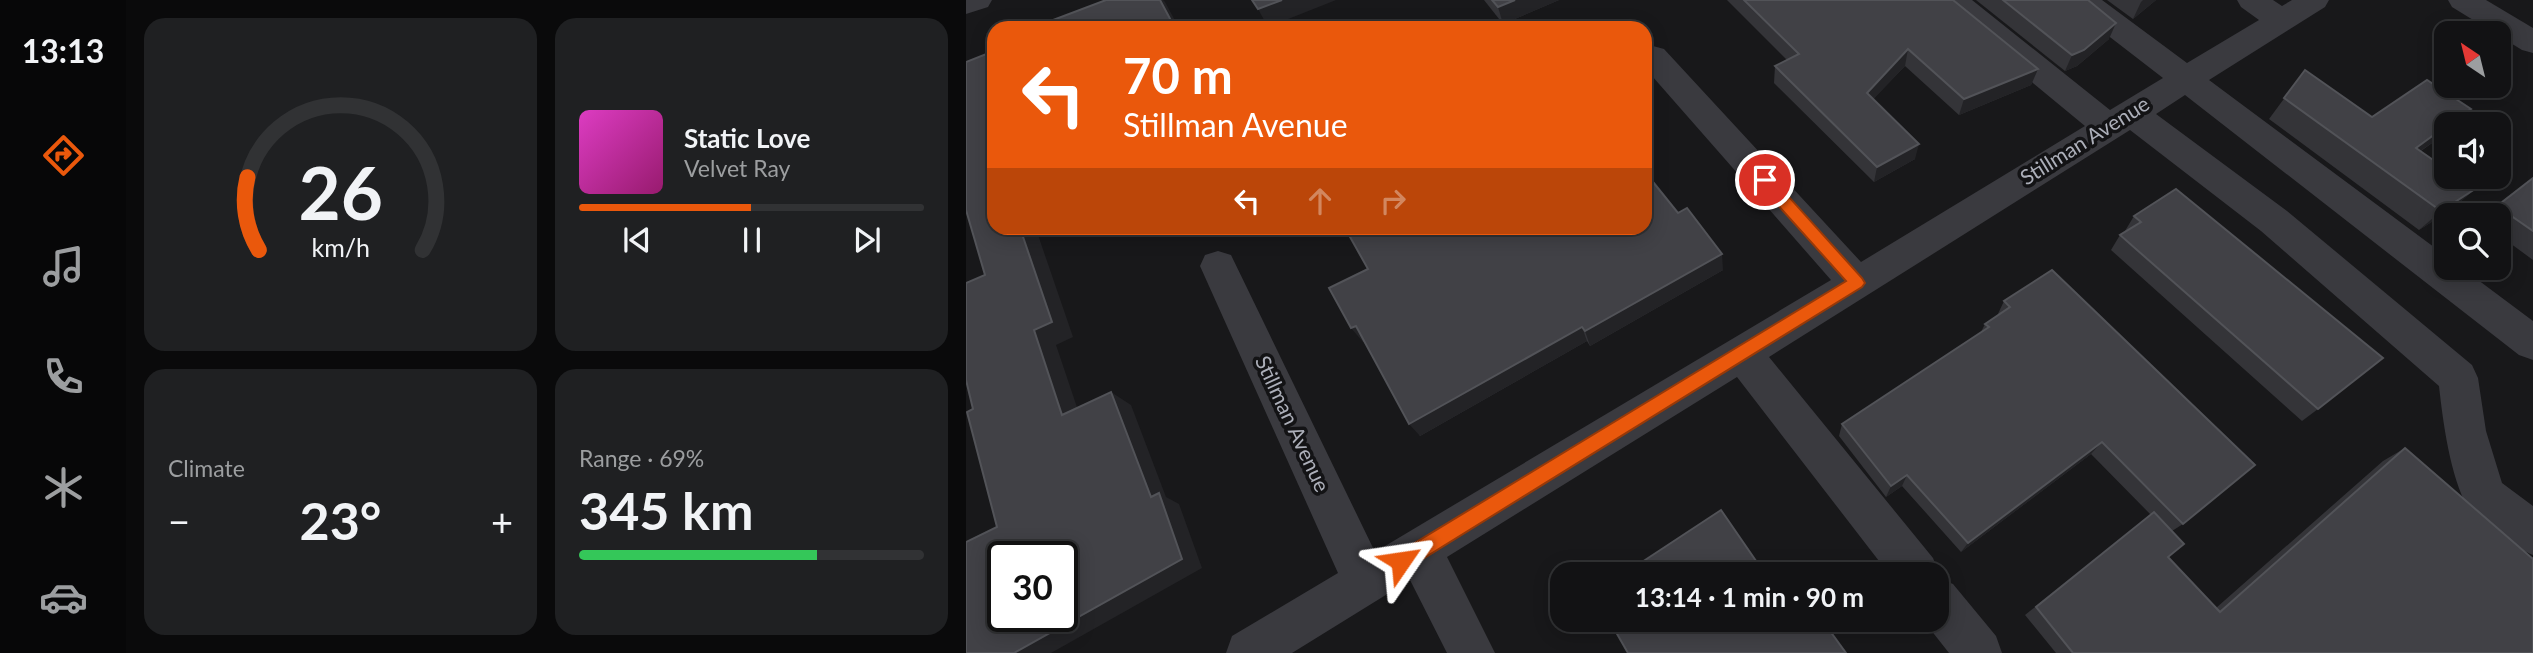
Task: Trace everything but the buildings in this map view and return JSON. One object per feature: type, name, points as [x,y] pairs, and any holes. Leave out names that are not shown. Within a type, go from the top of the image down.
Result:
[{"type":"street","points":[[966,4],[977,0]]},
{"type":"street","points":[[1952,0],[2120,120],[2274,221],[2458,378],[2465,431],[2484,496],[2533,533]]},
{"type":"street","points":[[2082,0],[2533,343]]},
{"type":"street","points":[[2252,0],[2281,20]]},
{"type":"street","name":"Stillman Avenue","points":[[1249,653],[1857,283],[2314,0]]},
{"type":"street","points":[[2463,0],[2533,42]]},
{"type":"street","points":[[1653,57],[1857,283]]},
{"type":"street","name":"Stillman Avenue","points":[[1218,266],[1366,583]]},
{"type":"street","points":[[1742,353],[1907,562]]},
{"type":"street","points":[[1419,550],[1472,653]]},
{"type":"street","points":[[1949,615],[1979,653]]},
{"type":"route","points":[[1401,561],[1857,283],[1765,180]]}]
